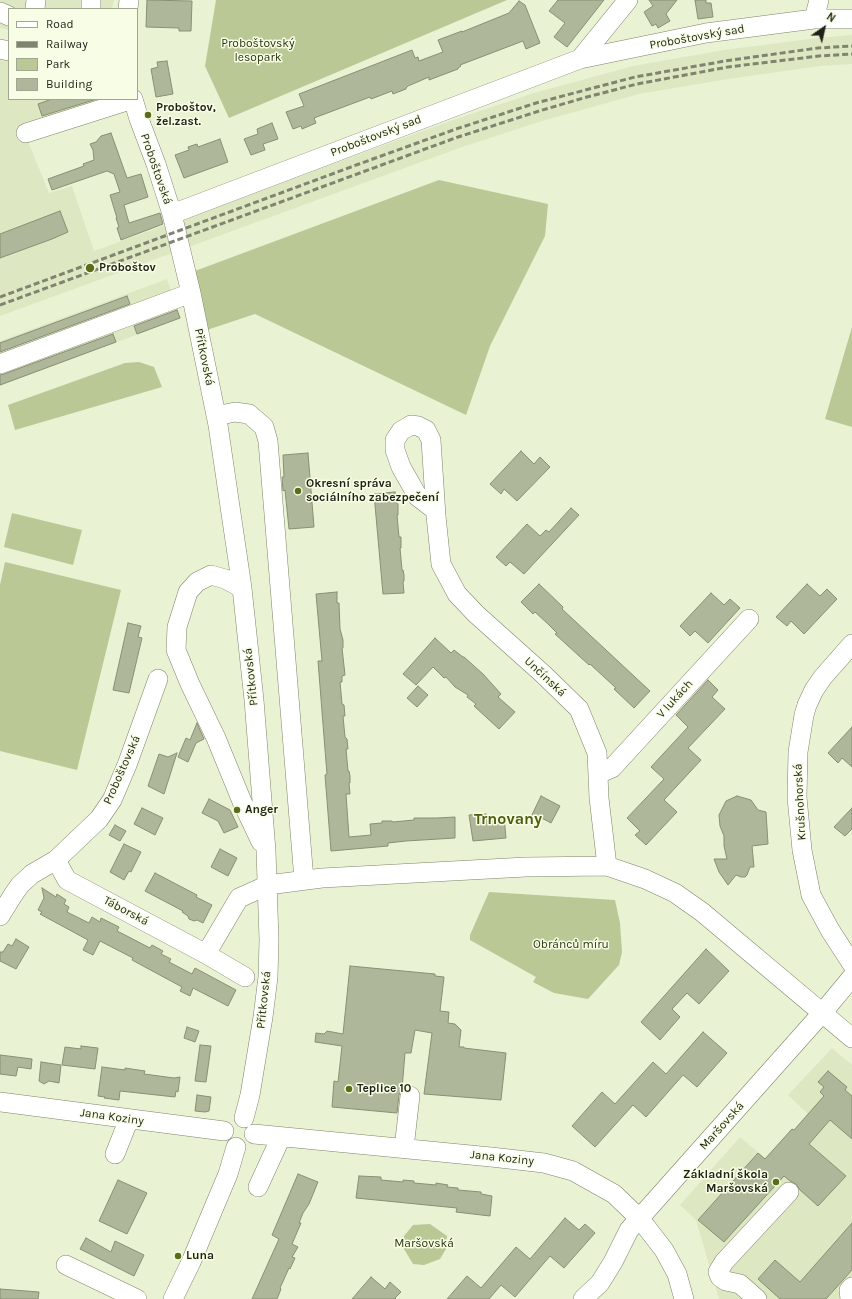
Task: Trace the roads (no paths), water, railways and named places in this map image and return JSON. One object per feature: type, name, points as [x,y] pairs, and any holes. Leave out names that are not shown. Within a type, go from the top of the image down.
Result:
[{"type":"street","name":"Proboštovský sad","points":[[580,58],[628,0]]},
{"type":"street","points":[[814,19],[819,0]]},
{"type":"street","name":"Proboštovský sad","points":[[172,214],[580,58],[706,34],[814,19],[852,19]]},
{"type":"street","points":[[26,133],[130,100]]},
{"type":"street","name":"Proboštovská","points":[[133,100],[156,164],[172,214],[178,239]]},
{"type":"street","name":"Přítkovská","points":[[178,239],[191,293],[216,416],[242,588],[254,700],[266,852],[269,940],[268,977],[264,1017],[250,1095],[244,1118]]},
{"type":"street","points":[[0,364],[191,293]]},
{"type":"street","points":[[216,416],[236,412],[249,414],[264,427],[268,441],[304,880]]},
{"type":"street","name":"Unčínská","points":[[435,510],[441,564],[457,594],[476,614],[543,674],[579,709],[597,753],[599,798],[607,866]]},
{"type":"street","points":[[242,588],[224,579],[211,575],[197,582],[188,592],[177,627],[176,650],[190,684],[216,738],[243,804],[266,852]]},
{"type":"street","name":"V lukách","points":[[598,774],[612,768],[749,619]]},
{"type":"street","name":"Krušnohorská","points":[[852,644],[823,677],[814,690],[807,705],[798,752],[797,797],[802,850],[811,895],[852,964]]},
{"type":"street","name":"Proboštovská","points":[[0,916],[20,885],[32,874],[56,860],[99,819],[112,800],[127,765],[158,679]]},
{"type":"street","name":"Táborská","points":[[56,860],[67,880],[206,954],[245,977]]},
{"type":"street","points":[[206,954],[239,898],[268,884],[322,878],[526,867],[607,866],[645,879],[676,893],[702,912],[823,1012],[852,1038]]},
{"type":"street","points":[[823,1012],[852,977]]},
{"type":"street","name":"Maršovská","points":[[583,1299],[600,1282],[613,1262],[629,1230],[823,1012]]},
{"type":"street","points":[[404,1148],[410,1096]]},
{"type":"street","name":"Jana Koziny","points":[[0,1102],[224,1131]]},
{"type":"street","points":[[244,1118],[254,1128],[254,1134],[251,1142],[247,1146],[241,1148],[227,1142],[224,1131],[228,1123],[233,1119],[244,1118]]},
{"type":"street","points":[[115,1154],[129,1119]]},
{"type":"street","name":"Jana Koziny","points":[[254,1134],[544,1163],[574,1170],[614,1194],[640,1219],[664,1250],[677,1274],[684,1299]]},
{"type":"street","points":[[258,1187],[281,1137]]},
{"type":"street","points":[[173,1299],[191,1262],[228,1174],[236,1147]]},
{"type":"street","points":[[757,1299],[740,1284],[726,1281],[718,1272],[724,1262],[789,1192]]},
{"type":"street","points":[[66,1265],[137,1299]]},
{"type":"street","points":[[850,1299],[849,1290],[852,1287]]},
{"type":"railway","points":[[0,297],[359,164],[456,129],[536,103],[635,77],[725,61],[818,48],[852,46]]},
{"type":"railway","points":[[0,305],[458,137],[539,111],[637,84],[728,67],[819,56],[852,54]]},
{"type":"place","name":"Proboštov, žel.zast.","points":[[148,115]]},
{"type":"place","name":"Proboštov","points":[[90,268]]},
{"type":"place","name":"Okresní správa sociálního zabezpečení","points":[[298,491]]},
{"type":"place","name":"Anger","points":[[237,810]]},
{"type":"place","name":"Teplice 10","points":[[349,1089]]},
{"type":"place","name":"Základní škola Maršovská","points":[[776,1182]]},
{"type":"place","name":"Luna","points":[[178,1256]]},
{"type":"district","name":"Trnovany","points":[[508,819]]},
{"type":"park label","name":"Proboštovský lesopark","points":[[258,51]]},
{"type":"park label","name":"Obránců míru","points":[[571,945]]}]
